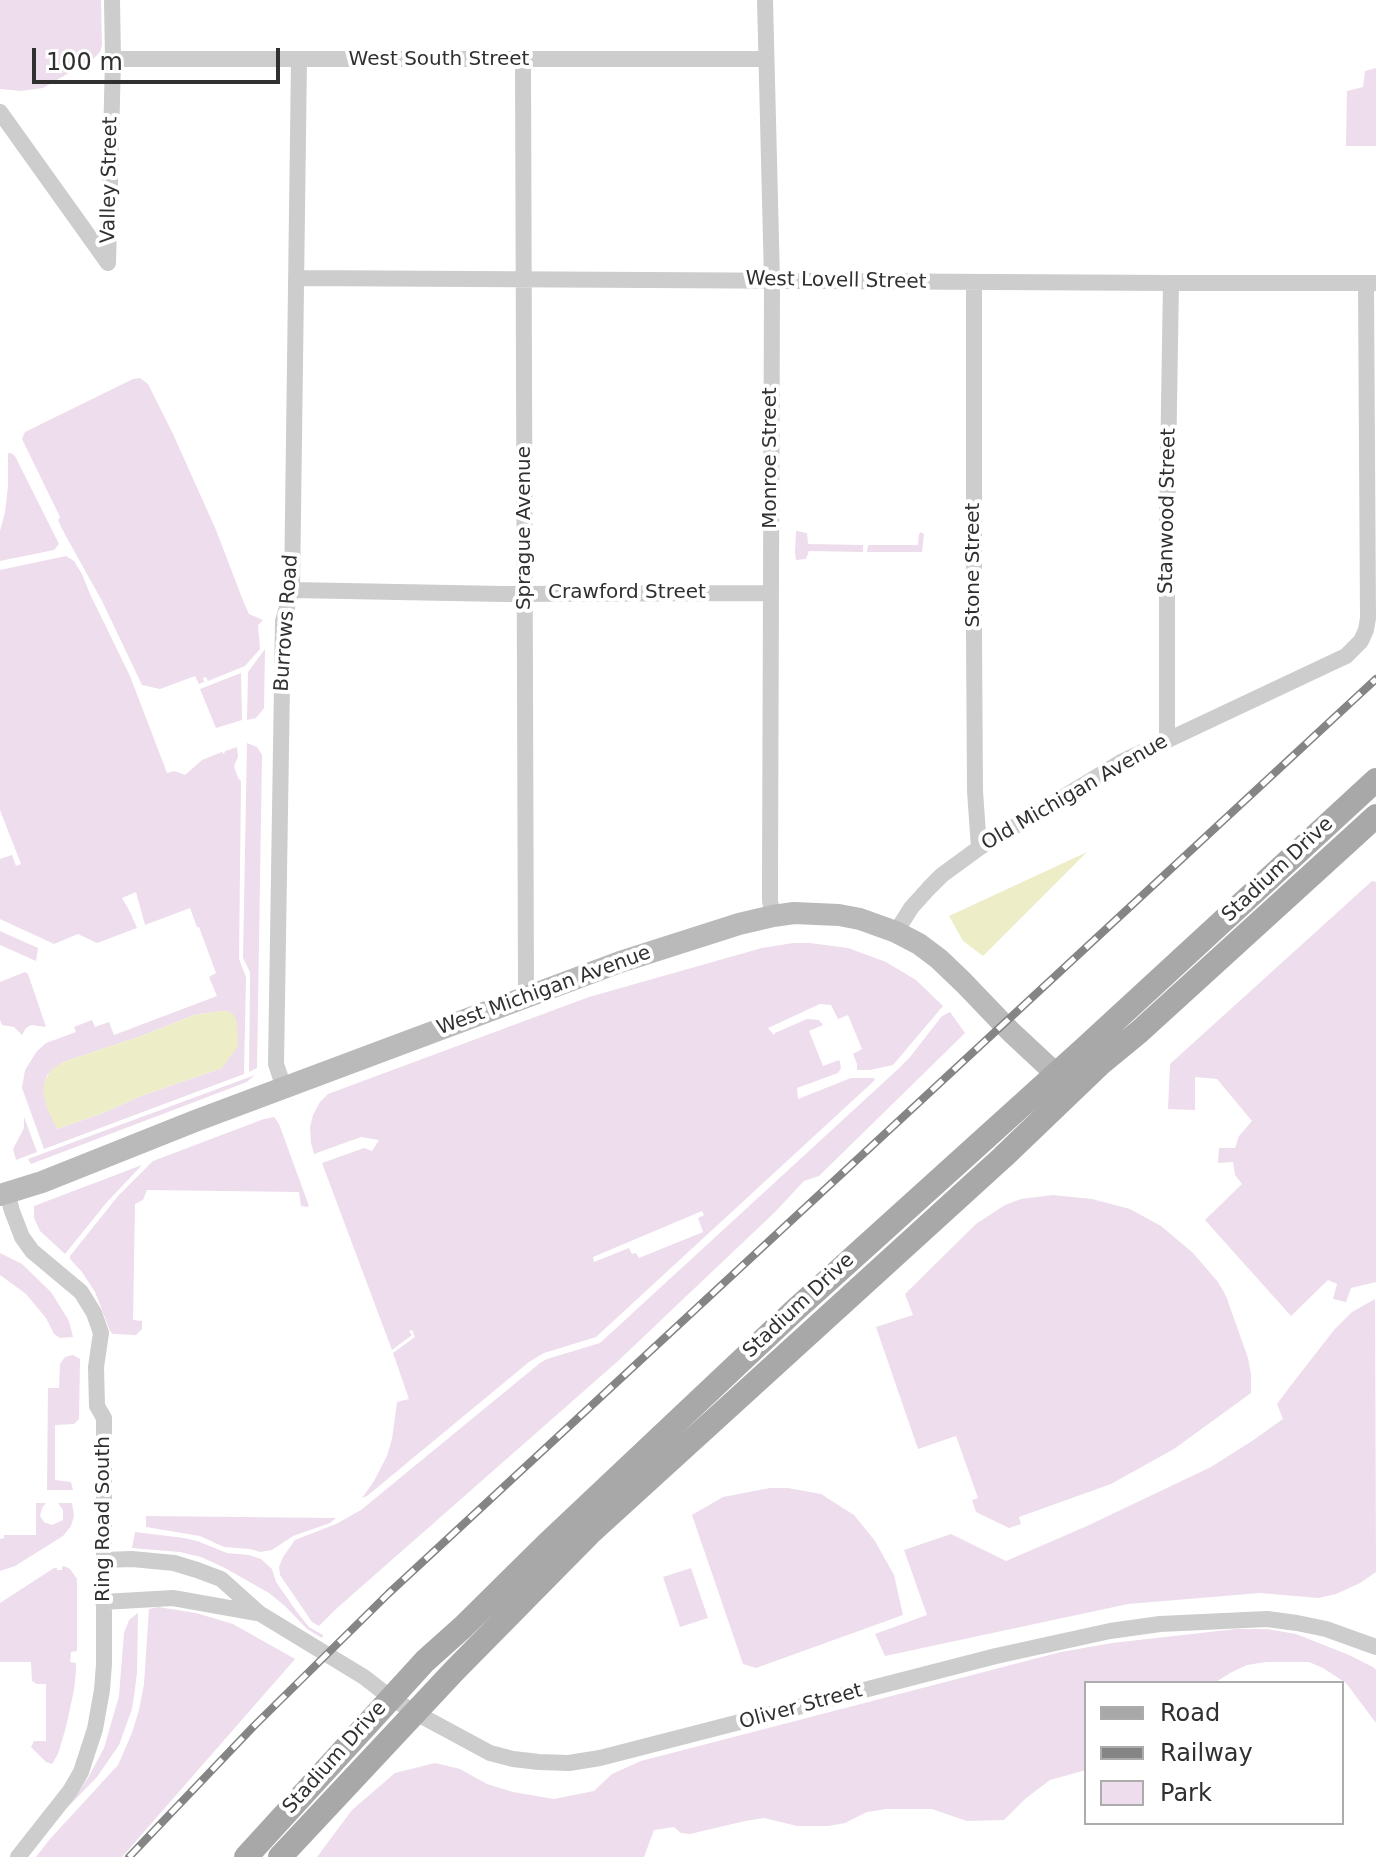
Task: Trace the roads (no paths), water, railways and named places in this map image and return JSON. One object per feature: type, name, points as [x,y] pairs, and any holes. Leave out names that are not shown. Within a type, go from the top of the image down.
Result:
[{"type":"main road","name":"Stadium Drive","points":[[246,1857],[425,1661],[546,1545],[782,1321],[1376,780]]},
{"type":"main road","name":"Stadium Drive","points":[[280,1857],[414,1712],[589,1534],[1003,1157],[1100,1064],[1376,816]]},
{"type":"street","name":"Valley Street","points":[[0,112],[108,263],[112,0]]},
{"type":"street","name":"Monroe Street","points":[[765,0],[772,280],[770,893],[773,916]]},
{"type":"street","name":"West South Street","points":[[113,59],[766,59]]},
{"type":"street","name":"Burrows Road","points":[[284,1088],[276,1064],[283,621],[292,590],[299,60]]},
{"type":"street","name":"Sprague Avenue","points":[[523,60],[526,996]]},
{"type":"street","name":"West Lovell Street","points":[[296,278],[1371,283]]},
{"type":"street","name":"Stone Street","points":[[974,282],[975,791],[979,848]]},
{"type":"street","name":"Stanwood Street","points":[[1167,739],[1171,283]]},
{"type":"street","name":"Old Michigan Avenue","points":[[896,932],[911,908],[929,888],[979,848],[1100,774],[1167,739],[1346,656],[1361,641],[1368,618],[1371,283]]},
{"type":"street","name":"Crawford Street","points":[[292,590],[525,594],[771,593]]},
{"type":"street","name":"West Michigan Avenue","points":[[4,1194],[526,996],[636,957],[773,916],[812,913],[860,919],[919,944],[939,959],[1055,1073]]},
{"type":"street","name":"Ring Road South","points":[[4,1194],[22,1237],[32,1251],[81,1292],[94,1313],[101,1333],[96,1367],[97,1406],[104,1418],[102,1690],[81,1772],[70,1791],[18,1857]]},
{"type":"street","name":"Oliver Street","points":[[103,1560],[161,1562],[221,1579],[259,1613],[364,1677],[391,1698],[468,1743],[513,1759],[569,1763],[693,1735],[996,1656],[1110,1631],[1160,1624],[1267,1619],[1326,1629],[1376,1647]]},
{"type":"street","name":"Oliver Street","points":[[103,1602],[173,1598],[259,1613]]},
{"type":"railway","points":[[129,1857],[254,1726],[388,1594],[1376,679]]}]
